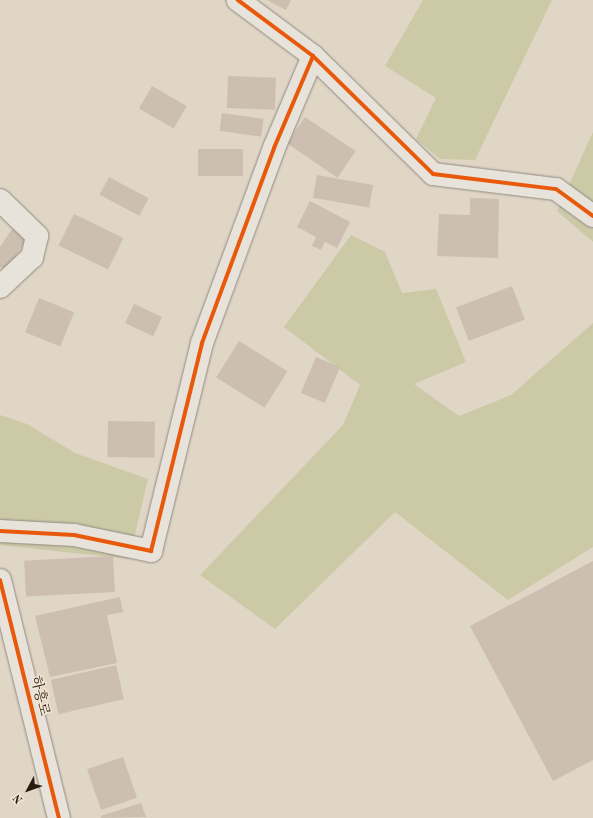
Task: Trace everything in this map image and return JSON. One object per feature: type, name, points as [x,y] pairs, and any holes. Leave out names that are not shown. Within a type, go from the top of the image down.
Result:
[{"type":"street","points":[[238,0],[312,56],[433,174],[556,189],[593,216]]},
{"type":"street","points":[[0,531],[74,534],[151,551],[202,343],[274,148],[312,56]]},
{"type":"street","points":[[0,200],[37,236],[32,257],[0,287]]},
{"type":"street","name":"하흥로","points":[[0,580],[59,818]]},
{"type":"shaded area","points":[[423,0],[552,0],[475,160],[440,159],[416,139],[436,98],[385,66]]},
{"type":"shaded area","points":[[593,132],[593,242],[557,211]]},
{"type":"shaded area","points":[[351,235],[385,252],[402,293],[436,289],[466,362],[414,384],[459,416],[511,395],[593,323],[593,547],[508,600],[395,512],[275,629],[200,575],[343,425],[360,385],[284,327]]},
{"type":"shaded area","points":[[0,415],[27,424],[75,453],[148,479],[129,559],[0,545]]},
{"type":"building","points":[[267,0],[291,0],[286,10]]},
{"type":"building","points":[[228,76],[276,78],[275,110],[227,108]]},
{"type":"building","points":[[152,86],[187,106],[174,129],[139,109]]},
{"type":"building","points":[[222,113],[264,119],[261,137],[219,131]]},
{"type":"building","points":[[305,117],[356,151],[338,178],[287,144]]},
{"type":"building","points":[[198,149],[243,149],[243,176],[198,176]]},
{"type":"building","points":[[317,175],[373,185],[369,208],[313,198]]},
{"type":"building","points":[[109,177],[149,198],[139,216],[100,195]]},
{"type":"building","points":[[470,198],[499,199],[498,258],[437,256],[439,214],[470,215]]},
{"type":"building","points":[[310,201],[350,222],[337,248],[325,242],[321,250],[312,246],[316,237],[297,227]]},
{"type":"building","points":[[74,214],[123,238],[108,270],[59,245]]},
{"type":"building","points":[[12,229],[27,239],[6,271],[0,267],[0,247]]},
{"type":"building","points":[[512,286],[525,320],[469,341],[456,308]]},
{"type":"building","points":[[39,298],[74,312],[60,347],[25,332]]},
{"type":"building","points":[[134,304],[162,317],[153,336],[125,323]]},
{"type":"building","points":[[239,341],[287,371],[265,408],[216,377]]},
{"type":"building","points":[[316,357],[340,367],[325,403],[301,393]]},
{"type":"building","points":[[108,421],[155,422],[154,458],[107,457]]},
{"type":"building","points":[[113,556],[115,592],[26,597],[24,561]]},
{"type":"building","points":[[593,561],[593,760],[553,781],[470,626]]},
{"type":"building","points":[[120,597],[123,612],[107,615],[117,663],[50,677],[35,616]]},
{"type":"building","points":[[116,665],[124,699],[59,714],[51,680]]},
{"type":"building","points":[[123,757],[137,798],[101,810],[87,769]]},
{"type":"building","points":[[141,803],[146,817],[101,818],[101,816]]},
{"type":"cycle path","points":[[0,531],[74,535],[151,551],[202,343],[274,148],[313,56],[238,0]]},
{"type":"cycle path","points":[[313,56],[433,174],[556,189],[593,216]]},
{"type":"cycle path","points":[[0,580],[59,818]]}]
